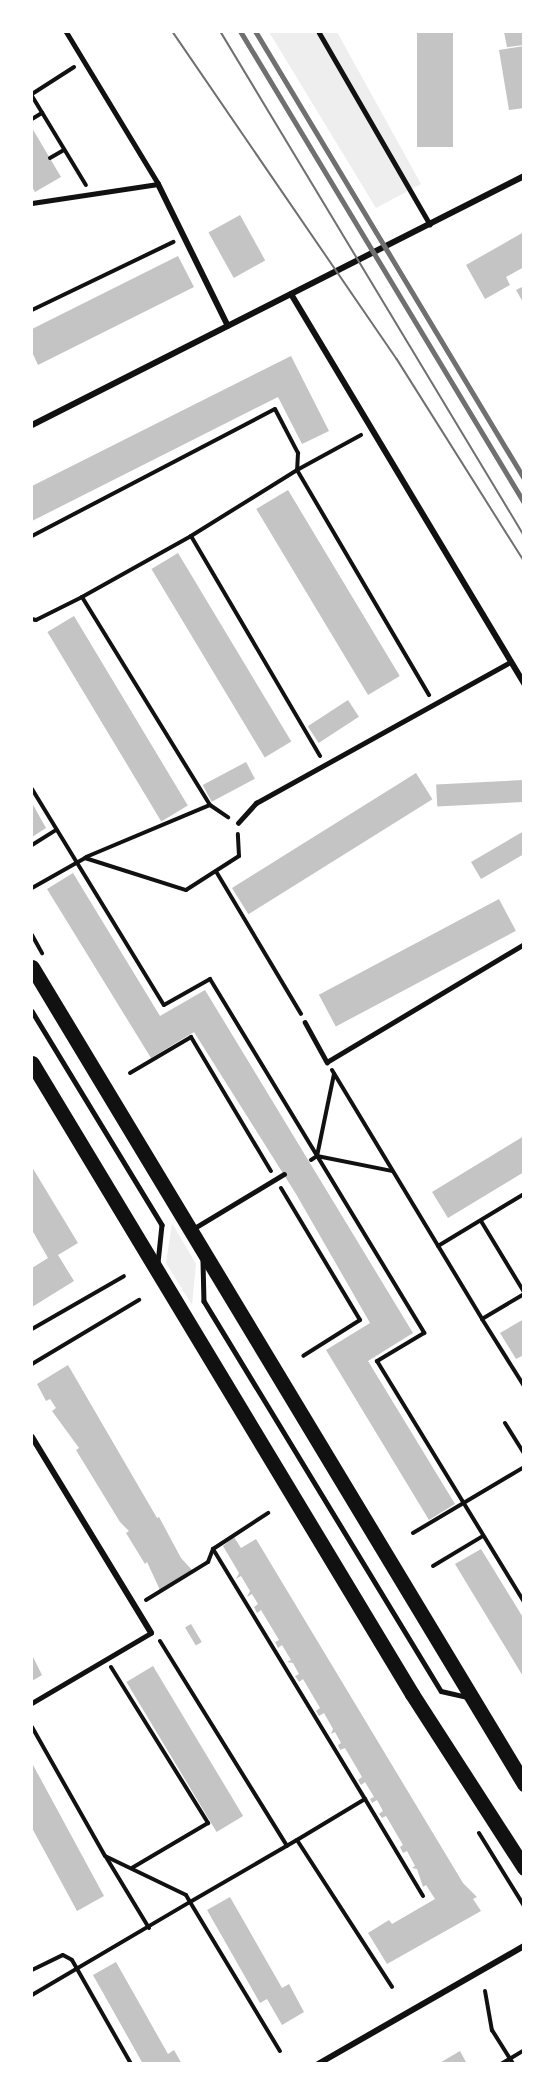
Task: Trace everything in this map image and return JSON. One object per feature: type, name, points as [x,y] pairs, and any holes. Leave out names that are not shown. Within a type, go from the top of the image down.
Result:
[{"type":"main road","points":[[32,967],[524,1784]]},
{"type":"main road","points":[[32,1063],[412,1694],[524,1868]]},
{"type":"street","points":[[32,425],[524,176]]},
{"type":"street","points":[[158,184],[228,326]]},
{"type":"street","points":[[291,294],[524,684]]},
{"type":"street","points":[[32,1441],[151,1632]]},
{"type":"street","points":[[318,2064],[524,1946]]},
{"type":"lane","points":[[32,203],[158,184],[66,32]]},
{"type":"lane","points":[[319,32],[430,224]]},
{"type":"lane","points":[[238,823],[256,803],[510,662]]},
{"type":"lane","points":[[305,1022],[327,1062],[524,944]]},
{"type":"lane","points":[[32,1011],[162,1225],[158,1273]]},
{"type":"lane","points":[[190,1230],[284,1174]]},
{"type":"lane","points":[[203,1251],[204,1301],[210,1311],[441,1691],[473,1698]]},
{"type":"lane","points":[[32,1703],[151,1632]]},
{"type":"path","points":[[85,60],[32,95],[91,193]]},
{"type":"path","points":[[32,119],[42,112]]},
{"type":"path","points":[[50,158],[64,150]]},
{"type":"path","points":[[32,310],[185,236]]},
{"type":"path","points":[[32,536],[275,409],[298,453],[297,470],[434,704]]},
{"type":"path","points":[[32,619],[36,620],[82,597],[191,536],[297,470],[371,430]]},
{"type":"path","points":[[191,536],[325,764]]},
{"type":"path","points":[[82,597],[210,805],[238,823],[239,856],[217,873],[186,890],[85,858]]},
{"type":"path","points":[[32,789],[164,1005],[210,979],[424,1333],[377,1361],[524,1602]]},
{"type":"path","points":[[32,888],[76,862],[210,805]]},
{"type":"path","points":[[32,845],[57,830]]},
{"type":"path","points":[[217,873],[305,1022]]},
{"type":"path","points":[[327,1062],[524,1386]]},
{"type":"path","points":[[317,1156],[334,1073]]},
{"type":"path","points":[[310,1160],[317,1156],[393,1171]]},
{"type":"path","points":[[438,1246],[524,1194]]},
{"type":"path","points":[[480,1220],[524,1293],[482,1318]]},
{"type":"path","points":[[32,1329],[124,1276]]},
{"type":"path","points":[[32,1364],[139,1300]]},
{"type":"path","points":[[505,1423],[524,1454]]},
{"type":"path","points":[[413,1533],[524,1467]]},
{"type":"path","points":[[135,1607],[208,1562],[213,1549],[268,1513]]},
{"type":"path","points":[[433,1566],[483,1536]]},
{"type":"path","points":[[213,1549],[423,1896]]},
{"type":"path","points":[[151,1632],[163,1645],[287,1846]]},
{"type":"path","points":[[112,1669],[208,1823],[132,1869]]},
{"type":"path","points":[[32,1727],[105,1856],[149,1928]]},
{"type":"path","points":[[32,1995],[365,1799]]},
{"type":"path","points":[[297,1840],[392,1987]]},
{"type":"path","points":[[105,1856],[186,1895],[280,2050]]},
{"type":"path","points":[[514,1892],[524,1906]]},
{"type":"path","points":[[32,1970],[63,1955],[77,1969],[131,2064]]},
{"type":"path","points":[[485,1991],[492,2030],[513,2064]]},
{"type":"path","points":[[501,2064],[524,2050]]},
{"type":"shaded area","points":[[269,32],[337,32],[421,184],[376,208]]},
{"type":"shaded area","points":[[172,1223],[196,1264],[192,1305],[166,1263]]},
{"type":"building","points":[[417,32],[453,32],[453,147],[417,147]]},
{"type":"building","points":[[504,32],[524,32],[524,45],[507,47]]},
{"type":"building","points":[[524,46],[524,108],[509,110],[499,50]]},
{"type":"building","points":[[32,128],[61,177],[35,192],[32,187]]},
{"type":"building","points":[[240,215],[265,260],[234,278],[209,232]]},
{"type":"building","points":[[524,232],[524,267],[506,277],[510,285],[485,299],[466,265]]},
{"type":"building","points":[[178,256],[194,287],[38,365],[32,352],[32,329]]},
{"type":"building","points":[[524,286],[524,304],[516,290]]},
{"type":"building","points":[[291,356],[329,431],[302,444],[278,397],[32,521],[32,486]]},
{"type":"building","points":[[288,490],[400,676],[368,695],[256,509]]},
{"type":"building","points":[[178,553],[291,742],[265,758],[151,569]]},
{"type":"building","points":[[74,616],[188,805],[161,821],[47,632]]},
{"type":"building","points":[[348,700],[359,717],[319,743],[308,726]]},
{"type":"building","points":[[246,762],[255,779],[212,802],[203,785]]},
{"type":"building","points":[[416,773],[432,799],[248,914],[232,888]]},
{"type":"building","points":[[523,780],[524,802],[437,807],[436,785]]},
{"type":"building","points":[[32,803],[46,828],[32,837]]},
{"type":"building","points":[[524,831],[524,854],[481,879],[471,862]]},
{"type":"building","points":[[73,873],[160,1016],[205,990],[413,1333],[368,1361],[455,1504],[429,1520],[326,1350],[370,1323],[296,1194],[194,1032],[151,1058],[47,889]]},
{"type":"building","points":[[499,899],[516,931],[336,1027],[319,995]]},
{"type":"building","points":[[524,1136],[524,1172],[448,1218],[432,1192]]},
{"type":"building","points":[[32,1167],[78,1243],[58,1255],[74,1281],[32,1307],[32,1268],[48,1258],[32,1230]]},
{"type":"building","points":[[524,1319],[524,1355],[516,1359],[500,1333]]},
{"type":"building","points":[[68,1365],[181,1558],[192,1570],[160,1590],[147,1562],[145,1564],[126,1533],[129,1531],[120,1522],[76,1450],[79,1448],[52,1411],[56,1408],[50,1399],[46,1401],[37,1384]]},
{"type":"building","points":[[234,1537],[241,1548],[256,1539],[463,1883],[477,1897],[473,1899],[481,1911],[387,1964],[368,1933],[389,1920],[392,1924],[435,1899],[426,1885],[423,1887],[417,1869],[412,1868],[415,1866],[407,1851],[403,1853],[400,1847],[403,1845],[386,1816],[382,1818],[379,1814],[383,1811],[377,1800],[372,1803],[370,1799],[374,1797],[365,1782],[361,1785],[358,1780],[362,1777],[345,1748],[340,1750],[338,1745],[341,1743],[335,1732],[331,1734],[333,1729],[324,1713],[319,1716],[316,1711],[320,1708],[303,1679],[299,1682],[295,1676],[299,1674],[293,1663],[287,1662],[291,1660],[282,1645],[278,1648],[275,1642],[279,1640],[261,1610],[257,1613],[254,1607],[258,1604],[252,1594],[247,1597],[250,1591],[241,1576],[236,1579],[239,1573],[223,1546]]},
{"type":"building","points":[[481,1549],[524,1619],[524,1678],[455,1564]]},
{"type":"building","points":[[191,1624],[202,1642],[196,1646],[185,1628]]},
{"type":"building","points":[[32,1655],[42,1675],[32,1681]]},
{"type":"building","points":[[153,1666],[243,1816],[217,1832],[126,1682]]},
{"type":"building","points":[[32,1763],[104,1896],[77,1911],[32,1828]]},
{"type":"building","points":[[230,1897],[282,1988],[289,1984],[304,2012],[282,2025],[267,1999],[260,2003],[207,1910]]},
{"type":"building","points":[[116,1962],[168,2054],[174,2050],[182,2064],[143,2064],[93,1975]]},
{"type":"building","points":[[460,2051],[467,2064],[438,2064]]},
{"type":"tram line","points":[[173,32],[397,359],[524,561]]},
{"type":"tram line","points":[[221,32],[524,535]]},
{"type":"railway","points":[[241,32],[524,502]]},
{"type":"railway","points":[[256,32],[524,478]]}]
